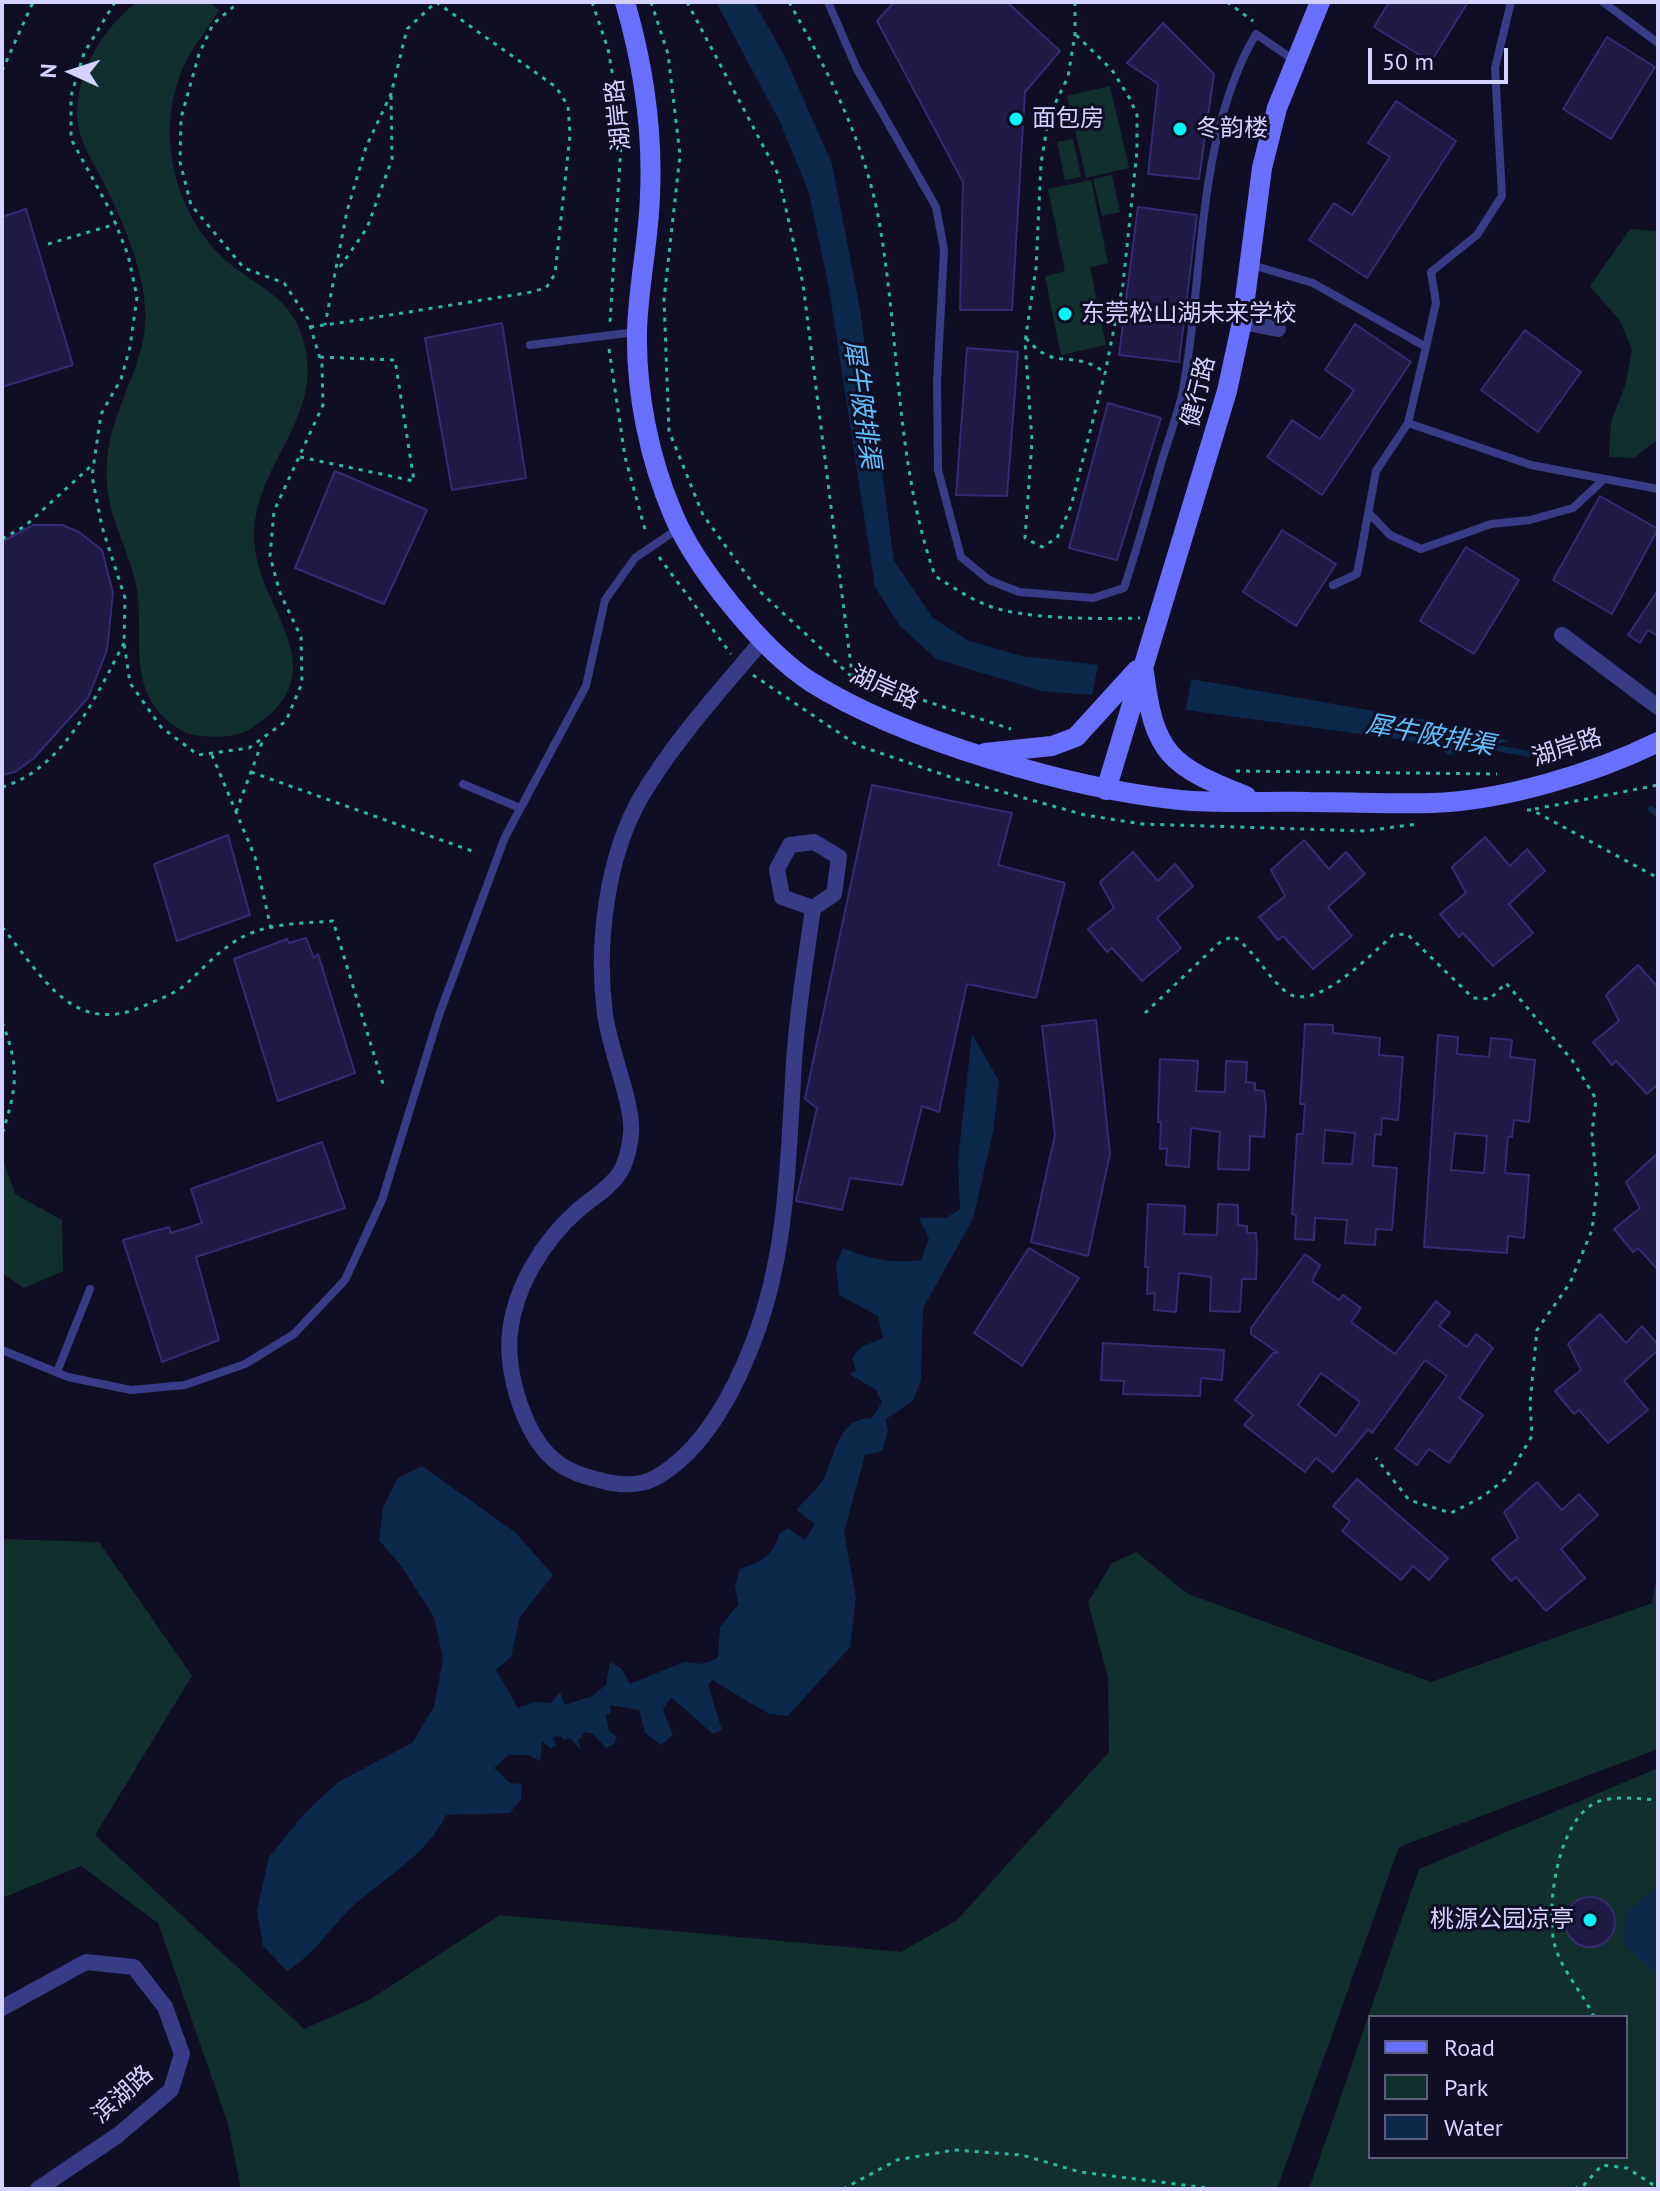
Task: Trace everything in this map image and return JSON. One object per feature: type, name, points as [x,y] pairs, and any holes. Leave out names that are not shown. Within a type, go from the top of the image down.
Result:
[{"type":"street","name":"湖岸路","points":[[625,2],[641,71],[650,145],[650,197],[637,332],[639,388],[656,468],[679,527],[699,562],[762,641],[799,673],[857,708],[979,754],[1106,790],[1183,801],[1436,803],[1525,781],[1573,777],[1658,742]]},
{"type":"street","name":"健行路","points":[[1106,790],[1211,452],[1242,322],[1262,168],[1277,108],[1320,2]]},
{"type":"street","points":[[1242,322],[1278,329]]},
{"type":"street","points":[[1562,635],[1658,707]]},
{"type":"street","points":[[762,641],[665,760],[646,791],[616,860],[602,973],[605,1015],[618,1076],[631,1114],[631,1135],[623,1167],[609,1190],[577,1212],[545,1249],[520,1290],[510,1331],[510,1365],[521,1409],[557,1464],[582,1476],[617,1485],[652,1481],[688,1454],[715,1419],[754,1340],[788,1192],[794,1058],[813,908],[834,894],[839,857],[814,842],[790,845],[777,869],[782,897],[813,908]]},
{"type":"street","points":[[979,754],[1052,746],[1076,737],[1143,664]]},
{"type":"street","points":[[1143,664],[1157,737],[1178,763],[1207,780],[1258,801]]},
{"type":"street","name":"滨湖路","points":[[2,2008],[86,1962],[134,1967],[165,2007],[182,2054],[171,2090],[118,2135],[38,2189]]},
{"type":"lane","points":[[828,2],[857,69],[936,207],[944,250],[937,382],[938,470],[949,523],[961,557],[989,580],[1019,592],[1093,598],[1124,588],[1182,394],[1198,297],[1208,192],[1224,114],[1246,50],[1256,34],[1295,61]]},
{"type":"lane","points":[[1333,585],[1357,574],[1376,471],[1408,423],[1436,303],[1431,272],[1477,235],[1502,196],[1495,68],[1511,2]]},
{"type":"lane","points":[[1603,2],[1658,43]]},
{"type":"lane","points":[[1249,264],[1313,283],[1426,347]]},
{"type":"lane","points":[[530,345],[637,332]]},
{"type":"lane","points":[[1408,423],[1531,465],[1602,481],[1658,489]]},
{"type":"lane","points":[[1369,513],[1390,535],[1421,549],[1491,524],[1530,520],[1573,508],[1602,481]]},
{"type":"lane","points":[[2,1350],[57,1372],[131,1390],[185,1385],[245,1364],[294,1334],[345,1280],[382,1200],[439,1015],[505,837],[586,686],[605,600],[635,558],[679,527]]},
{"type":"lane","points":[[463,784],[520,808]]},
{"type":"lane","points":[[57,1372],[90,1289]]},
{"type":"path","points":[[2,71],[33,2]]},
{"type":"path","points":[[115,2],[84,53],[71,96],[71,139],[116,224],[128,255],[137,297],[130,347],[121,379],[101,414],[92,476],[102,527],[125,598],[124,643],[130,683],[161,727],[198,755],[249,748],[286,721],[302,683],[301,637],[280,593],[270,556],[274,511],[323,405],[319,357],[310,327],[284,283],[244,268],[191,205],[180,162],[181,118],[199,54],[213,24],[239,2]]},
{"type":"path","points":[[310,327],[325,325],[527,293],[546,288],[555,274],[570,135],[568,106],[556,87],[436,2],[407,29],[391,94],[358,173],[347,211],[325,325]]},
{"type":"path","points":[[592,2],[608,49],[622,129],[608,361],[625,457],[651,547],[741,667],[857,745],[956,779],[1085,815],[1142,824],[1365,831],[1426,823]]},
{"type":"path","points":[[651,2],[668,54],[680,155],[664,299],[669,431],[703,515],[756,588],[852,677],[1016,731]]},
{"type":"path","points":[[687,2],[778,174],[803,284],[852,677]]},
{"type":"path","points":[[1075,2],[1075,34],[1068,77],[1049,116],[1041,163],[1036,268],[1025,336],[1032,441],[1025,538],[1042,547],[1057,538],[1071,506],[1105,373],[1123,284],[1137,151],[1137,115],[1112,70],[1075,34]]},
{"type":"path","points":[[338,270],[367,228],[392,159],[391,94]]},
{"type":"path","points":[[48,244],[116,224]]},
{"type":"path","points":[[1025,336],[1049,358],[1060,361],[1078,358],[1092,363],[1105,373]]},
{"type":"path","points":[[300,457],[414,481],[395,360],[319,357]]},
{"type":"path","points":[[2,539],[25,526],[94,464]]},
{"type":"path","points":[[2,787],[22,781],[67,740],[124,643]]},
{"type":"path","points":[[236,812],[264,737]]},
{"type":"path","points":[[212,753],[255,857],[271,929]]},
{"type":"path","points":[[1223,771],[1525,781],[1532,810],[1658,878]]},
{"type":"path","points":[[251,772],[472,851]]},
{"type":"path","points":[[1517,812],[1658,785]]},
{"type":"path","points":[[2,927],[55,994],[78,1009],[94,1014],[126,1014],[184,987],[209,959],[253,932],[333,921],[383,1084]]},
{"type":"path","points":[[1145,1013],[1219,943],[1233,936],[1247,945],[1286,993],[1303,999],[1323,993],[1393,935],[1407,934],[1473,998],[1490,999],[1506,983],[1572,1060],[1596,1099],[1592,1133],[1597,1188],[1592,1230],[1570,1283],[1537,1330],[1530,1403],[1532,1436],[1507,1478],[1482,1497],[1451,1513],[1409,1500],[1376,1458]]},
{"type":"path","points":[[2,1022],[17,1075],[15,1095],[2,1134]]},
{"type":"path","points":[[1593,2015],[1554,1944],[1552,1914],[1557,1868],[1569,1829],[1596,1803],[1620,1798],[1658,1800]]},
{"type":"path","points":[[843,2189],[897,2160],[954,2150],[1022,2155],[1080,2172],[1216,2189]]},
{"type":"path","points":[[1574,2189],[1584,2185],[1605,2159]]},
{"type":"path","points":[[1602,2165],[1627,2168],[1658,2188]]},
{"type":"green space","points":[[137,2],[210,2],[219,10],[187,60],[171,110],[170,136],[179,188],[203,235],[220,255],[278,299],[296,321],[307,364],[306,390],[299,414],[266,483],[254,535],[257,562],[287,637],[293,661],[291,684],[277,707],[250,729],[226,736],[196,735],[181,730],[164,717],[146,689],[141,673],[137,590],[108,491],[108,451],[142,344],[145,306],[131,245],[82,140],[77,109],[88,63],[114,23]]},
{"type":"green space","points":[[1110,86],[1129,168],[1086,178],[1067,96]]},
{"type":"green space","points":[[1073,139],[1081,177],[1065,180],[1057,142]]},
{"type":"green space","points":[[1112,175],[1120,212],[1102,216],[1093,179]]},
{"type":"green space","points":[[1091,180],[1108,263],[1090,267],[1106,345],[1061,355],[1045,277],[1065,271],[1048,189]]},
{"type":"green space","points":[[1630,229],[1658,231],[1658,439],[1634,458],[1609,457],[1611,422],[1626,383],[1632,349],[1620,321],[1590,286]]},
{"type":"green space","points":[[2,1156],[15,1194],[62,1220],[63,1271],[24,1288],[2,1273]]},
{"type":"green space","points":[[2,1539],[99,1542],[192,1676],[95,1835],[304,2029],[369,2000],[500,1915],[901,1952],[957,1920],[1109,1752],[1108,1678],[1088,1602],[1112,1563],[1136,1552],[1188,1594],[1431,1682],[1652,1603],[1658,1571],[1658,1749],[1399,1847],[1277,2189],[241,2189],[228,2124],[158,1923],[81,1866],[2,1898]]},
{"type":"green space","points":[[1658,1768],[1658,2189],[1309,2189],[1368,2017],[1368,2159],[1628,2159],[1628,2015],[1369,2015],[1419,1869]]},
{"type":"water","points":[[716,2],[754,2],[784,55],[832,164],[860,309],[894,561],[933,618],[967,640],[1021,656],[1098,665],[1092,695],[1042,691],[936,659],[900,626],[875,587],[829,288],[809,193],[780,122]]},
{"type":"water","points":[[1191,679],[1425,720],[1510,741],[1449,755],[1433,744],[1186,710]]},
{"type":"water","points":[[972,1034],[999,1081],[993,1132],[973,1219],[923,1308],[921,1380],[913,1401],[886,1419],[888,1431],[882,1451],[865,1455],[844,1532],[856,1598],[850,1647],[788,1716],[769,1714],[712,1680],[708,1685],[722,1730],[713,1734],[671,1697],[663,1710],[673,1735],[661,1745],[645,1733],[639,1710],[610,1705],[611,1713],[606,1715],[609,1731],[617,1737],[614,1744],[606,1748],[593,1734],[585,1732],[578,1741],[581,1750],[570,1738],[564,1740],[560,1736],[553,1737],[556,1746],[550,1748],[542,1741],[540,1761],[529,1755],[508,1755],[494,1768],[510,1783],[522,1784],[521,1799],[510,1813],[446,1815],[417,1854],[353,1906],[314,1949],[287,1971],[263,1946],[257,1910],[269,1857],[304,1814],[338,1782],[412,1743],[434,1707],[443,1659],[434,1617],[402,1567],[379,1540],[383,1508],[398,1478],[422,1466],[515,1532],[553,1575],[520,1617],[511,1657],[496,1670],[518,1708],[534,1702],[551,1703],[560,1692],[565,1705],[592,1696],[606,1685],[610,1662],[622,1669],[630,1684],[684,1662],[703,1664],[718,1658],[720,1627],[738,1605],[735,1585],[740,1569],[765,1557],[779,1534],[788,1528],[805,1540],[815,1524],[797,1510],[823,1480],[846,1430],[861,1419],[872,1418],[882,1402],[876,1390],[849,1374],[856,1371],[852,1358],[861,1347],[883,1338],[878,1316],[839,1295],[836,1264],[843,1248],[881,1260],[921,1260],[929,1239],[919,1218],[946,1218],[960,1209],[958,1160]]},
{"type":"water","points":[[1658,1886],[1658,1975],[1624,1944],[1625,1914]]},
{"type":"building","points":[[894,2],[1007,2],[1060,51],[1025,92],[1012,310],[960,310],[963,182],[877,21]]},
{"type":"building","points":[[1389,2],[1468,2],[1431,62],[1374,27]]},
{"type":"building","name":"冬韵楼","points":[[1163,23],[1214,74],[1199,179],[1148,174],[1158,84],[1127,63]]},
{"type":"building","points":[[1607,37],[1655,67],[1611,139],[1563,109]]},
{"type":"building","points":[[1396,101],[1456,141],[1367,278],[1309,240],[1334,203],[1352,215],[1390,157],[1368,143]]},
{"type":"building","points":[[1138,207],[1197,215],[1179,362],[1119,355]]},
{"type":"building","points":[[26,209],[73,365],[2,387],[2,217]]},
{"type":"building","points":[[502,323],[526,478],[452,490],[425,338]]},
{"type":"building","points":[[1355,324],[1411,362],[1322,495],[1267,457],[1292,420],[1320,439],[1354,390],[1325,370]]},
{"type":"building","points":[[1525,330],[1581,372],[1538,432],[1481,390]]},
{"type":"building","points":[[967,348],[1018,352],[1007,496],[956,495]]},
{"type":"building","points":[[1108,403],[1161,418],[1117,560],[1069,548]]},
{"type":"building","points":[[335,471],[427,510],[384,604],[295,568]]},
{"type":"building","points":[[1600,496],[1658,529],[1612,614],[1553,580]]},
{"type":"building","points":[[33,525],[62,525],[79,532],[102,550],[113,593],[107,650],[88,698],[34,758],[15,772],[2,775],[2,542]]},
{"type":"building","points":[[1282,530],[1336,564],[1296,626],[1243,592]]},
{"type":"building","points":[[1466,547],[1519,580],[1474,654],[1420,621]]},
{"type":"building","points":[[1658,590],[1658,636],[1648,630],[1640,643],[1628,635]]},
{"type":"building","points":[[872,785],[1012,813],[998,865],[1065,883],[1036,998],[967,984],[939,1112],[922,1106],[902,1185],[850,1178],[842,1210],[796,1201],[817,1108],[805,1099]]},
{"type":"building","points":[[228,835],[250,915],[177,941],[154,864]]},
{"type":"building","points":[[1485,837],[1510,866],[1527,849],[1545,871],[1509,904],[1533,933],[1493,966],[1463,933],[1459,937],[1440,914],[1466,893],[1452,867]]},
{"type":"building","points":[[1304,840],[1329,869],[1346,852],[1365,874],[1328,907],[1352,936],[1313,969],[1283,936],[1278,940],[1259,917],[1285,896],[1271,870]]},
{"type":"building","points":[[1133,852],[1158,881],[1175,864],[1193,886],[1157,918],[1181,948],[1142,981],[1112,948],[1107,952],[1088,929],[1114,908],[1100,882]]},
{"type":"building","points":[[306,938],[314,958],[318,954],[355,1073],[278,1101],[234,959],[287,939],[289,943]]},
{"type":"building","points":[[1638,965],[1658,987],[1658,1084],[1647,1094],[1616,1061],[1612,1065],[1593,1042],[1619,1021],[1606,995]]},
{"type":"building","points":[[1096,1020],[1110,1154],[1088,1256],[1031,1242],[1055,1135],[1042,1026]]},
{"type":"building","points":[[1305,1024],[1333,1025],[1333,1033],[1380,1038],[1379,1055],[1403,1057],[1398,1120],[1382,1118],[1381,1135],[1375,1134],[1373,1166],[1397,1168],[1392,1230],[1376,1229],[1375,1245],[1345,1243],[1347,1220],[1315,1218],[1314,1240],[1295,1239],[1296,1215],[1292,1214],[1297,1134],[1303,1134],[1305,1104],[1300,1104]],"holes":[[[1325,1130],[1355,1133],[1352,1164],[1323,1163]]]},
{"type":"building","points":[[1438,1035],[1458,1037],[1457,1054],[1489,1057],[1491,1038],[1512,1040],[1510,1057],[1535,1060],[1529,1122],[1514,1120],[1512,1137],[1508,1137],[1505,1173],[1529,1175],[1524,1238],[1508,1236],[1507,1253],[1424,1247]],"holes":[[[1455,1133],[1487,1136],[1484,1173],[1451,1170]]]},
{"type":"building","points":[[1160,1059],[1198,1061],[1196,1091],[1225,1092],[1226,1061],[1247,1062],[1246,1082],[1255,1083],[1255,1090],[1264,1091],[1266,1106],[1264,1137],[1250,1136],[1249,1170],[1218,1169],[1220,1132],[1191,1128],[1189,1167],[1166,1165],[1167,1148],[1160,1149],[1161,1122],[1158,1122]]},
{"type":"building","points":[[322,1142],[345,1208],[196,1257],[219,1340],[162,1362],[123,1240],[169,1227],[171,1233],[202,1223],[191,1189]]},
{"type":"building","points":[[1658,1153],[1658,1270],[1638,1248],[1633,1252],[1614,1229],[1640,1208],[1626,1182]]},
{"type":"building","points":[[1148,1204],[1185,1206],[1184,1234],[1217,1235],[1218,1204],[1238,1205],[1238,1225],[1247,1226],[1247,1233],[1256,1233],[1257,1248],[1256,1279],[1242,1279],[1240,1312],[1210,1311],[1211,1277],[1179,1273],[1176,1312],[1154,1310],[1155,1293],[1147,1294],[1148,1267],[1145,1267]]},
{"type":"building","points":[[1029,1248],[1079,1278],[1022,1366],[974,1333]]},
{"type":"building","points":[[1305,1254],[1320,1265],[1312,1281],[1339,1300],[1343,1295],[1361,1308],[1351,1322],[1395,1354],[1436,1301],[1450,1313],[1439,1326],[1467,1347],[1476,1334],[1493,1348],[1459,1398],[1483,1415],[1449,1463],[1429,1449],[1417,1465],[1395,1449],[1447,1376],[1425,1360],[1372,1433],[1368,1429],[1333,1472],[1316,1458],[1305,1472],[1244,1425],[1253,1415],[1235,1400],[1273,1353],[1278,1353],[1251,1334],[1251,1328]],"holes":[[[1321,1373],[1360,1402],[1336,1436],[1298,1405]]]},
{"type":"building","points":[[1600,1314],[1626,1343],[1642,1326],[1658,1345],[1658,1350],[1624,1381],[1648,1410],[1608,1443],[1579,1410],[1574,1414],[1555,1391],[1581,1370],[1568,1344]]},
{"type":"building","points":[[1103,1343],[1224,1350],[1222,1380],[1201,1378],[1200,1396],[1123,1394],[1124,1381],[1101,1380]]},
{"type":"building","points":[[1357,1479],[1448,1558],[1429,1580],[1413,1566],[1401,1580],[1342,1531],[1350,1521],[1333,1506]]},
{"type":"building","points":[[1537,1482],[1562,1510],[1579,1494],[1598,1515],[1561,1549],[1585,1578],[1546,1611],[1516,1577],[1511,1581],[1492,1559],[1518,1538],[1504,1512]]},
{"type":"building","name":"桃源公园凉亭","points":[[1590,1897],[1608,1904],[1615,1922],[1608,1940],[1590,1947],[1572,1940],[1565,1922],[1572,1904]]},
{"type":"waterway","name":"犀牛陂排渠","points":[[1481,745],[1529,754]]},
{"type":"waterway","name":"犀牛陂排渠","points":[[1651,809],[1658,814]]},
{"type":"place","name":"面包房","points":[[1016,119]]},
{"type":"place","name":"冬韵楼","points":[[1180,129]]},
{"type":"place","name":"东莞松山湖未来学校","points":[[1065,314]]},
{"type":"place","name":"桃源公园凉亭","points":[[1590,1920]]}]
